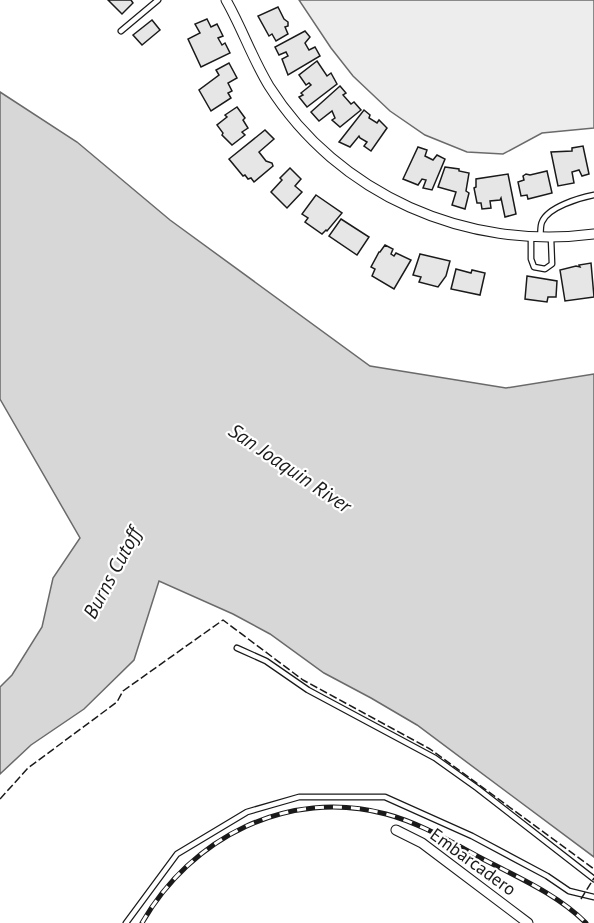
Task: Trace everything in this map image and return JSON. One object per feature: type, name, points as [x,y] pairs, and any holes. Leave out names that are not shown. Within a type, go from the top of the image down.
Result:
[{"type":"street","points":[[226,0],[255,62],[280,102],[304,132],[347,171],[390,198],[443,221],[498,234],[551,238],[594,234]]},
{"type":"street","name":"Embarcadero","points":[[396,830],[422,843],[528,923]]},
{"type":"lane","points":[[121,31],[158,0]]},
{"type":"lane","points":[[551,238],[552,264],[544,269],[534,267],[531,259],[536,237],[542,222],[549,213],[567,202],[594,195]]},
{"type":"lane","points":[[237,648],[266,661],[309,690],[435,758],[594,879]]},
{"type":"lane","points":[[126,923],[177,854],[247,812],[299,797],[385,797],[472,836],[547,876],[568,891],[594,897]]},
{"type":"shaded area","points":[[299,0],[594,0],[594,128],[542,133],[503,154],[467,152],[425,135],[390,111],[353,76]]},
{"type":"water","points":[[0,92],[77,142],[170,220],[370,366],[506,388],[594,374],[594,857],[417,725],[324,673],[270,634],[233,614],[159,581],[134,660],[84,709],[31,745],[0,774],[0,687],[12,675],[42,627],[53,578],[80,538],[0,399]]},
{"type":"building","points":[[108,0],[131,0],[133,3],[122,14]]},
{"type":"building","points":[[278,7],[288,22],[288,26],[285,27],[288,34],[276,41],[272,34],[269,36],[258,16]]},
{"type":"building","points":[[207,19],[211,27],[217,24],[223,36],[218,38],[222,45],[225,43],[230,53],[201,67],[188,39],[200,33],[195,24]]},
{"type":"building","points":[[152,20],[160,30],[142,45],[133,35]]},
{"type":"building","points":[[305,31],[310,37],[305,43],[309,50],[315,47],[320,56],[288,75],[282,59],[288,56],[286,52],[279,55],[275,47]]},
{"type":"building","points":[[317,61],[327,76],[331,73],[337,84],[307,107],[299,97],[311,85],[309,83],[306,85],[299,75]]},
{"type":"building","points":[[229,63],[237,78],[228,83],[232,91],[228,93],[231,98],[211,111],[199,90],[219,75],[216,70]]},
{"type":"building","points":[[340,86],[346,93],[343,95],[361,110],[340,127],[332,120],[335,118],[332,111],[319,121],[311,112]]},
{"type":"building","points":[[237,107],[245,118],[243,120],[248,128],[242,132],[245,135],[232,145],[222,135],[217,125],[227,117],[225,115]]},
{"type":"building","points":[[364,110],[370,115],[369,118],[377,123],[379,120],[387,128],[371,151],[364,146],[367,142],[359,136],[350,147],[339,142]]},
{"type":"building","points":[[265,130],[274,139],[259,152],[273,166],[254,182],[251,178],[243,176],[229,159]]},
{"type":"building","points":[[583,146],[589,174],[582,176],[579,170],[572,172],[574,183],[558,186],[551,152],[572,151],[572,148]]},
{"type":"building","points":[[418,147],[427,150],[425,156],[433,160],[437,155],[445,159],[432,190],[423,188],[426,180],[422,179],[418,185],[403,179]]},
{"type":"building","points":[[445,167],[469,173],[466,191],[469,193],[465,209],[452,205],[456,192],[438,187]]},
{"type":"building","points":[[290,168],[301,179],[295,186],[302,192],[287,208],[271,192]]},
{"type":"building","points":[[547,171],[552,193],[528,199],[527,195],[521,196],[518,182],[524,180],[523,176]]},
{"type":"building","points":[[508,174],[516,214],[505,217],[501,198],[490,201],[491,208],[482,209],[481,203],[477,203],[474,188],[476,179]]},
{"type":"building","points":[[316,195],[342,213],[322,234],[305,222],[308,218],[302,214]]},
{"type":"building","points":[[341,219],[369,237],[357,255],[329,236]]},
{"type":"building","points":[[385,245],[393,249],[391,254],[394,256],[396,253],[411,260],[394,289],[372,276],[375,269],[371,267]]},
{"type":"building","points":[[420,254],[450,261],[446,276],[438,287],[419,282],[421,277],[413,275]]},
{"type":"building","points":[[591,263],[594,297],[565,301],[560,270]]},
{"type":"building","points":[[456,269],[471,273],[472,270],[485,273],[480,295],[451,289]]},
{"type":"building","points":[[527,276],[557,281],[556,297],[548,297],[547,302],[525,299]]},
{"type":"railway","points":[[142,923],[163,893],[187,866],[215,844],[246,826],[279,814],[313,808],[349,808],[386,814],[411,822],[550,895],[586,923]]},
{"type":"fence","points":[[0,799],[28,768],[117,702],[123,691],[223,620],[303,680],[430,749],[594,869]]},
{"type":"fence","points":[[581,899],[594,878]]},
{"type":"water label","name":"San Joaquin River","points":[[290,468]]},
{"type":"water label","name":"Burns Cutoff","points":[[112,573]]}]
